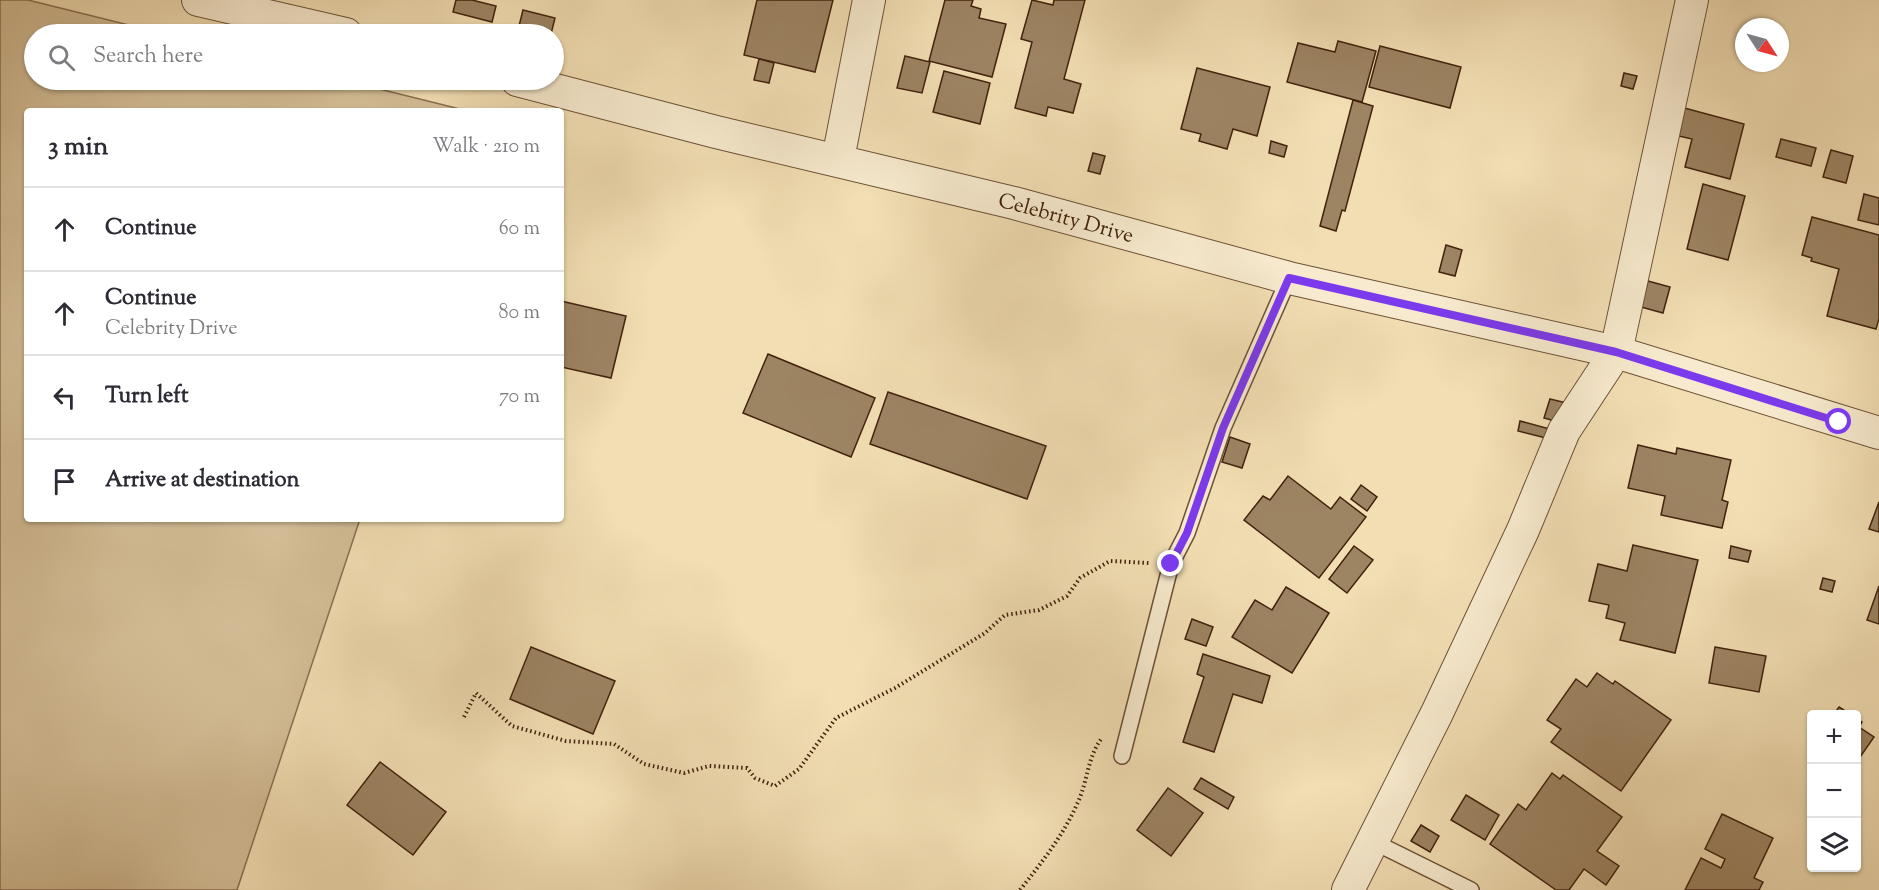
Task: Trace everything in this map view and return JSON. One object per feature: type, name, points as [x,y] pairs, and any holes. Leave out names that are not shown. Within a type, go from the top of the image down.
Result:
[{"type":"street","points":[[198,0],[302,24]]},
{"type":"street","points":[[838,159],[869,0]]},
{"type":"street","points":[[1348,890],[1437,714],[1523,530],[1564,431],[1616,352],[1692,0]]},
{"type":"street","name":"Celebrity Drive","points":[[555,90],[716,132],[838,159],[1025,206],[1289,278],[1616,352],[1879,433]]},
{"type":"lane","points":[[1122,756],[1171,564],[1187,533],[1223,428],[1289,278]]},
{"type":"lane","points":[[1372,841],[1471,890]]},
{"type":"path","points":[[464,717],[476,693],[512,726],[566,741],[614,744],[644,764],[684,774],[709,766],[747,768],[755,778],[775,786],[799,769],[836,718],[895,688],[985,633],[1005,615],[1039,610],[1067,596],[1080,578],[1110,561],[1171,564]]},
{"type":"path","points":[[1020,890],[1056,844],[1078,802],[1094,748],[1108,730]]},
{"type":"shaded area","points":[[0,0],[28,0],[125,24],[24,24],[24,90],[383,90],[456,108],[24,108],[24,522],[359,522],[237,890],[0,890]]},
{"type":"building","points":[[456,0],[472,0],[496,6],[492,22],[453,12]]},
{"type":"building","points":[[757,0],[833,0],[815,72],[744,55]]},
{"type":"building","points":[[945,0],[973,0],[971,6],[981,9],[979,18],[1006,24],[992,77],[929,61]]},
{"type":"building","points":[[1032,0],[1053,5],[1054,0],[1085,0],[1064,79],[1081,84],[1073,113],[1048,107],[1046,116],[1015,108],[1032,42],[1021,39]]},
{"type":"building","points":[[523,10],[555,18],[554,24],[520,24]]},
{"type":"building","points":[[1338,41],[1376,51],[1362,102],[1287,82],[1298,43],[1335,52]]},
{"type":"building","points":[[1380,46],[1461,67],[1450,108],[1369,87]]},
{"type":"building","points":[[905,56],[930,62],[922,93],[897,88]]},
{"type":"building","points":[[759,59],[774,63],[769,83],[754,80]]},
{"type":"building","points":[[1197,68],[1270,87],[1257,136],[1233,129],[1227,149],[1199,141],[1201,134],[1181,129]]},
{"type":"building","points":[[944,71],[990,83],[980,124],[933,112]]},
{"type":"building","points":[[1624,73],[1637,76],[1633,89],[1621,86]]},
{"type":"building","points":[[1353,100],[1373,106],[1345,211],[1342,210],[1336,231],[1320,226]]},
{"type":"building","points":[[1677,106],[1744,124],[1730,179],[1685,167],[1692,139],[1670,134]]},
{"type":"building","points":[[1781,139],[1816,148],[1811,166],[1776,157]]},
{"type":"building","points":[[1271,141],[1287,146],[1284,157],[1269,153]]},
{"type":"building","points":[[1831,150],[1853,156],[1846,183],[1823,177]]},
{"type":"building","points":[[1093,153],[1105,156],[1100,174],[1088,171]]},
{"type":"building","points":[[1703,184],[1745,196],[1728,260],[1687,249]]},
{"type":"building","points":[[1864,194],[1879,198],[1879,225],[1858,220]]},
{"type":"building","points":[[1812,217],[1879,235],[1879,319],[1876,329],[1827,316],[1839,269],[1811,261],[1812,258],[1802,255]]},
{"type":"building","points":[[1446,245],[1462,250],[1455,276],[1439,272]]},
{"type":"building","points":[[1648,281],[1670,287],[1663,313],[1641,307]]},
{"type":"building","points":[[564,302],[626,316],[611,378],[564,368]]},
{"type":"building","points":[[768,354],[875,398],[851,457],[743,413]]},
{"type":"building","points":[[888,392],[1046,446],[1027,499],[870,444]]},
{"type":"building","points":[[1550,399],[1567,403],[1562,423],[1544,418]]},
{"type":"building","points":[[1520,421],[1557,431],[1554,440],[1518,431]]},
{"type":"building","points":[[1230,437],[1250,444],[1242,468],[1222,462]]},
{"type":"building","points":[[1638,445],[1676,454],[1677,448],[1731,460],[1722,500],[1728,502],[1722,528],[1661,515],[1665,496],[1628,488]]},
{"type":"building","points":[[1288,476],[1331,509],[1340,497],[1366,517],[1319,578],[1244,520],[1263,496],[1270,500]]},
{"type":"building","points":[[1361,485],[1377,497],[1367,511],[1351,499]]},
{"type":"building","points":[[1879,502],[1879,532],[1869,529]]},
{"type":"building","points":[[1633,545],[1698,560],[1675,653],[1620,640],[1625,623],[1606,618],[1609,605],[1589,601],[1598,564],[1627,571]]},
{"type":"building","points":[[1354,546],[1373,560],[1347,593],[1329,579]]},
{"type":"building","points":[[1731,546],[1751,551],[1748,562],[1729,558]]},
{"type":"building","points":[[1823,578],[1835,581],[1832,592],[1820,589]]},
{"type":"building","points":[[1879,586],[1879,624],[1867,620]]},
{"type":"building","points":[[1286,587],[1329,613],[1292,673],[1232,637],[1255,600],[1272,610]]},
{"type":"building","points":[[1192,619],[1213,627],[1206,646],[1185,639]]},
{"type":"building","points":[[531,647],[615,681],[593,734],[510,699]]},
{"type":"building","points":[[1715,647],[1766,656],[1759,692],[1709,683]]},
{"type":"building","points":[[1203,654],[1270,676],[1262,703],[1233,694],[1214,752],[1183,742],[1204,677],[1197,674]]},
{"type":"building","points":[[1597,673],[1613,684],[1615,681],[1671,720],[1621,791],[1551,742],[1561,729],[1547,720],[1576,679],[1587,687]]},
{"type":"building","points":[[1861,728],[1874,737],[1861,756]]},
{"type":"building","points":[[380,762],[446,812],[413,855],[347,805]]},
{"type":"building","points":[[1552,773],[1560,779],[1563,775],[1622,817],[1597,851],[1619,866],[1606,885],[1584,869],[1569,890],[1556,890],[1490,844],[1518,804],[1526,810]]},
{"type":"building","points":[[1201,778],[1234,797],[1228,809],[1194,789]]},
{"type":"building","points":[[1168,788],[1203,813],[1171,856],[1137,830]]},
{"type":"building","points":[[1466,795],[1499,815],[1485,840],[1451,820]]},
{"type":"building","points":[[1722,814],[1773,838],[1754,878],[1763,882],[1759,890],[1685,890],[1701,858],[1721,868],[1725,859],[1705,849]]},
{"type":"building","points":[[1421,825],[1439,836],[1430,852],[1411,841]]},
{"type":"route","points":[[1171,564],[1187,533],[1223,428],[1289,278],[1616,352],[1839,422]]}]
